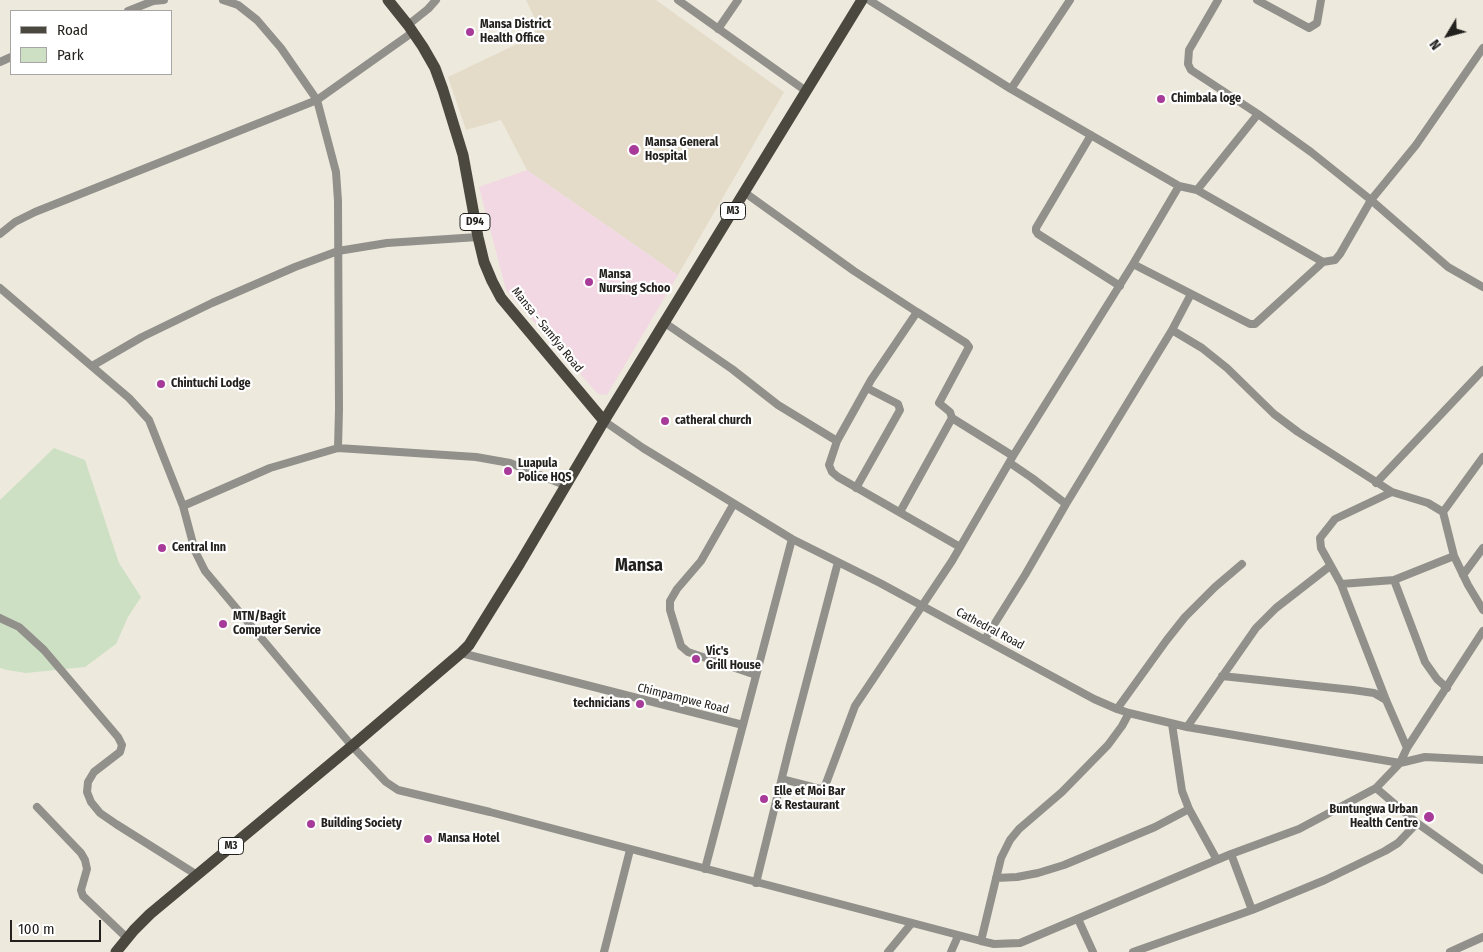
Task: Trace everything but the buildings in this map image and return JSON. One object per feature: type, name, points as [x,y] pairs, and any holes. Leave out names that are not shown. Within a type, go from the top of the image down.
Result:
[{"type":"main road","name":"Mansa - Samfya Road","points":[[388,0],[411,28],[434,68],[449,108],[462,155],[484,262],[501,298],[604,421]]},
{"type":"main road","name":"M3","points":[[116,952],[150,914],[461,653],[476,635],[567,486],[604,421],[862,0]]},
{"type":"street","points":[[131,10],[164,0]]},
{"type":"street","points":[[223,0],[238,6],[257,20],[282,48],[317,100],[336,172],[338,448]]},
{"type":"street","points":[[0,234],[15,222],[35,212],[317,100],[411,28],[436,0]]},
{"type":"street","points":[[678,0],[806,91]]},
{"type":"street","points":[[718,29],[738,0]]},
{"type":"street","points":[[869,0],[1011,89],[1090,135],[1179,186],[1197,190],[1323,262]]},
{"type":"street","points":[[1011,89],[1070,0]]},
{"type":"street","points":[[1218,0],[1189,50],[1188,64],[1191,70],[1311,152],[1371,200],[1448,267],[1483,287]]},
{"type":"street","points":[[1257,0],[1309,28],[1317,23],[1321,0]]},
{"type":"street","points":[[1134,264],[1250,324],[1255,324],[1323,262],[1335,260],[1340,254],[1371,200],[1416,145],[1483,48]]},
{"type":"street","points":[[1197,190],[1258,114]]},
{"type":"street","points":[[1090,135],[1036,231],[1120,286]]},
{"type":"street","points":[[782,779],[821,789],[825,786],[855,706],[960,548],[1012,460],[1134,264],[1179,186]]},
{"type":"street","points":[[744,192],[854,271],[966,343],[969,347],[968,351],[939,401],[950,412],[952,418],[1012,460],[1066,504]]},
{"type":"street","points":[[92,366],[142,337],[212,303],[296,266],[338,251],[387,243],[478,237]]},
{"type":"street","points":[[0,288],[130,398],[149,420],[183,506],[195,551],[205,571],[352,746],[386,782],[398,790],[958,936],[994,944],[1020,943],[1230,854],[1299,828],[1376,788],[1400,763],[1483,631]]},
{"type":"street","points":[[985,639],[1172,330],[1191,294]]},
{"type":"street","points":[[917,312],[867,388],[837,441],[829,464],[838,478],[960,548]]},
{"type":"street","points":[[665,323],[732,369],[778,405],[837,441]]},
{"type":"street","points":[[1172,330],[1202,348],[1227,368],[1274,414],[1298,432],[1392,492],[1428,503],[1443,512],[1454,556],[1483,610]]},
{"type":"street","points":[[1376,483],[1483,370]]},
{"type":"street","points":[[856,488],[900,410],[898,404],[867,388]]},
{"type":"street","points":[[900,512],[952,418]]},
{"type":"street","name":"Cathedral Road","points":[[604,421],[733,505],[792,540],[923,606],[1094,699],[1117,709],[1130,714],[1187,727],[1400,763]]},
{"type":"street","points":[[183,506],[270,468],[338,448],[476,457],[510,463],[567,486]]},
{"type":"street","points":[[1443,512],[1483,457]]},
{"type":"street","points":[[1392,492],[1336,519],[1320,538],[1320,543],[1330,566],[1341,584],[1386,700],[1408,748]]},
{"type":"street","points":[[733,505],[701,561],[670,600],[670,610],[681,646],[688,652],[756,675]]},
{"type":"street","name":"Chimpampwe Road","points":[[461,653],[743,725],[792,540]]},
{"type":"street","points":[[1464,575],[1483,548]]},
{"type":"street","points":[[1341,584],[1394,580],[1454,556]]},
{"type":"street","points":[[756,883],[838,562]]},
{"type":"street","points":[[1117,709],[1185,618],[1215,587],[1242,564]]},
{"type":"street","points":[[1187,727],[1256,628],[1276,608],[1330,566]]},
{"type":"street","points":[[1394,580],[1425,662],[1437,679],[1447,688]]},
{"type":"street","points":[[0,618],[19,627],[44,650],[118,737],[122,745],[120,752],[94,772],[88,782],[87,792],[91,802],[100,813],[116,824],[197,874]]},
{"type":"street","points":[[1222,676],[1353,690],[1374,694],[1386,700]]},
{"type":"street","points":[[981,941],[1001,858],[1010,840],[1020,828],[1062,792],[1108,745],[1130,714]]},
{"type":"street","points":[[1172,724],[1182,791],[1189,809],[1217,860]]},
{"type":"street","points":[[705,869],[743,725]]},
{"type":"street","points":[[1400,763],[1425,757],[1483,760]]},
{"type":"street","points":[[1376,788],[1417,823],[1483,870]]},
{"type":"street","points":[[37,807],[81,853],[85,860],[87,868],[82,890],[83,896],[127,938]]},
{"type":"street","points":[[996,878],[1024,875],[1064,865],[1154,827],[1189,809]]},
{"type":"street","points":[[1133,952],[1252,910],[1326,880],[1373,858],[1398,843],[1417,823]]},
{"type":"street","points":[[604,952],[630,850]]},
{"type":"street","points":[[1230,854],[1252,910]]},
{"type":"street","points":[[1078,920],[1093,952]]},
{"type":"street","points":[[888,952],[911,924]]},
{"type":"street","points":[[950,952],[958,936]]},
{"type":"street","points":[[1450,952],[1483,937]]},
{"type":"street","points":[[1020,943],[1023,952]]},
{"type":"shaded area","name":"Mansa General Hospital","points":[[526,0],[656,0],[784,92],[678,275],[527,170],[501,120],[466,130],[448,77],[536,35],[531,22],[535,19]]},
{"type":"shaded area","name":"Mansa Nursing Schoo","points":[[527,170],[678,275],[607,395],[598,394],[506,290],[479,187]]},
{"type":"green space","points":[[54,448],[85,460],[119,563],[141,597],[128,617],[116,644],[85,667],[26,673],[7,670],[0,668],[0,500]]},
{"type":"place","name":"Mansa District Health Office","points":[[470,32]]},
{"type":"place","name":"Chimbala loge","points":[[1161,99]]},
{"type":"place","name":"Mansa General Hospital","points":[[634,150]]},
{"type":"place","name":"Mansa Nursing Schoo","points":[[589,282]]},
{"type":"place","name":"Chintuchi Lodge","points":[[161,384]]},
{"type":"place","name":"catheral church","points":[[665,421]]},
{"type":"place","name":"Luapula Police HQS","points":[[508,471]]},
{"type":"place","name":"Central Inn","points":[[162,548]]},
{"type":"place","name":"MTN/Bagit Computer Service","points":[[223,624]]},
{"type":"place","name":"Vic's Grill House","points":[[696,659]]},
{"type":"place","name":"technicians","points":[[640,704]]},
{"type":"place","name":"Elle et Moi Bar & Restaurant","points":[[764,799]]},
{"type":"place","name":"Buntungwa Urban Health Centre","points":[[1429,817]]},
{"type":"place","name":"Building Society","points":[[311,824]]},
{"type":"place","name":"Mansa Hotel","points":[[428,839]]},
{"type":"district","name":"Mansa","points":[[639,566]]}]
